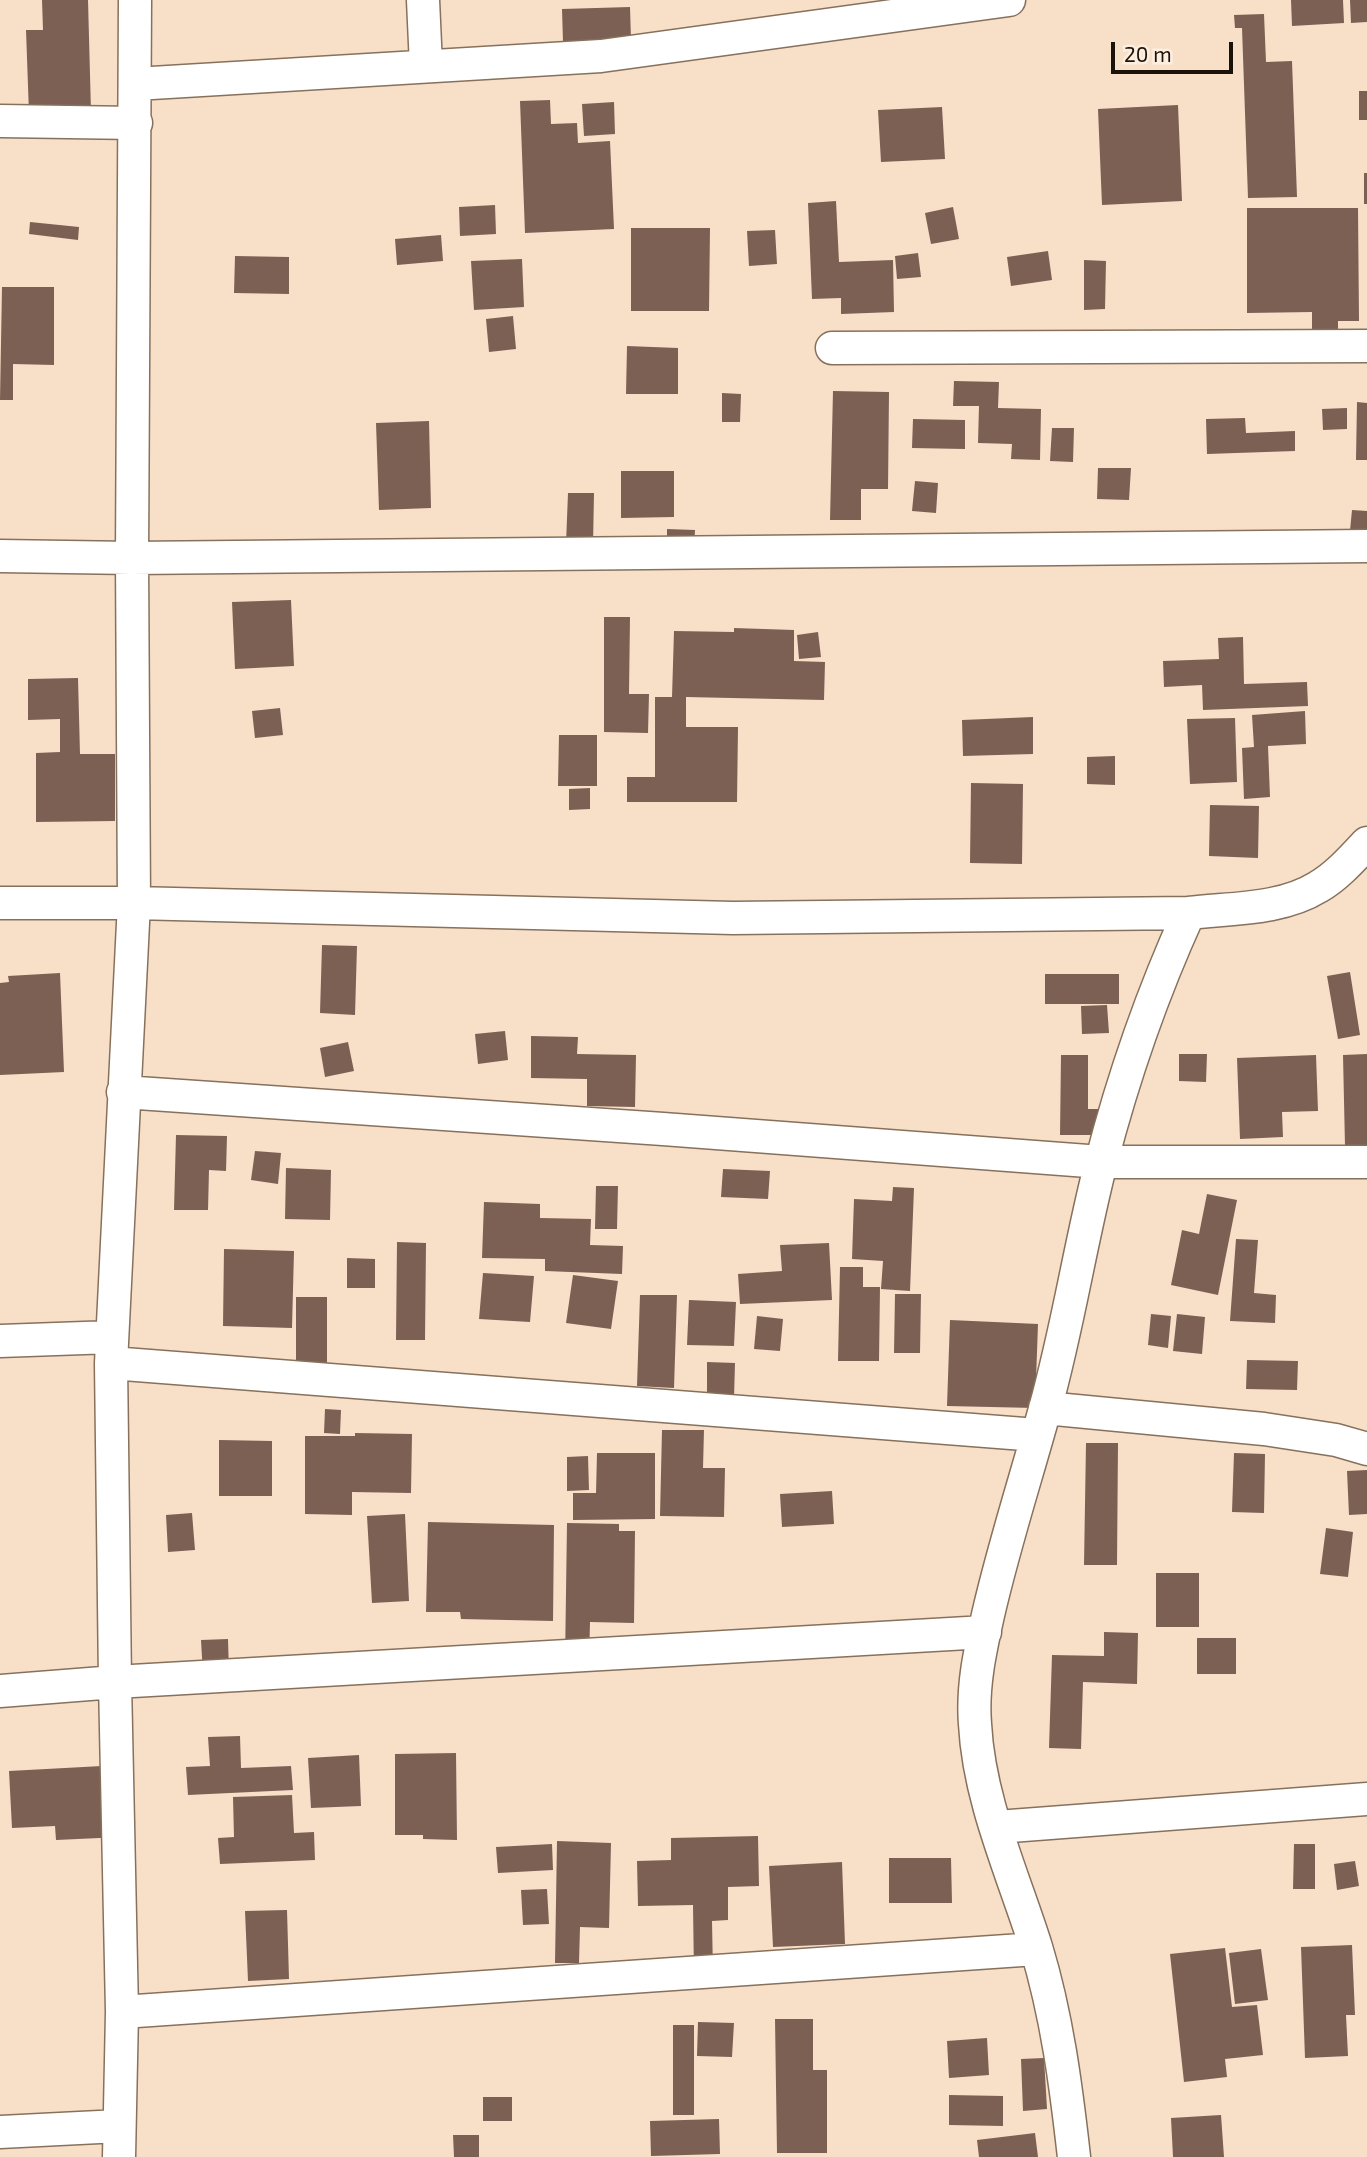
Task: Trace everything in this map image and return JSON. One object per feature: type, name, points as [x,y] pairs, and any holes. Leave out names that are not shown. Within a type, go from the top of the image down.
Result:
[{"type":"street","points":[[0,2132],[119,2142],[122,2012],[111,1350],[134,903],[132,558],[135,0]]},
{"type":"street","points":[[423,0],[426,66]]},
{"type":"street","points":[[135,84],[601,56],[1009,0]]},
{"type":"street","points":[[0,121],[136,123]]},
{"type":"street","points":[[832,348],[1367,346]]},
{"type":"street","points":[[0,556],[132,558],[1367,546]]},
{"type":"street","points":[[0,903],[134,903],[733,918],[1189,913],[1278,903],[1318,887],[1367,843]]},
{"type":"street","points":[[1074,2157],[1063,2057],[1037,1949],[978,1762],[974,1722],[975,1686],[996,1583],[1041,1422],[1101,1162],[1160,976],[1189,913]]},
{"type":"street","points":[[123,1092],[1101,1162],[1367,1162]]},
{"type":"street","points":[[0,1340],[1041,1422],[1264,1429],[1336,1440],[1367,1449]]},
{"type":"street","points":[[0,1691],[115,1682],[985,1632]]},
{"type":"street","points":[[997,1828],[1367,1800]]},
{"type":"street","points":[[122,2012],[1037,1949]]},
{"type":"building","points":[[42,0],[88,0],[91,112],[29,114],[26,30],[43,30]]},
{"type":"building","points":[[1291,0],[1343,0],[1344,23],[1292,26]]},
{"type":"building","points":[[1350,0],[1367,0],[1367,22],[1351,23]]},
{"type":"building","points":[[630,7],[631,40],[563,42],[562,9]]},
{"type":"building","points":[[1264,14],[1266,62],[1292,61],[1297,197],[1248,198],[1242,28],[1235,28],[1234,15]]},
{"type":"building","points":[[1359,91],[1367,91],[1367,120],[1359,120]]},
{"type":"building","points":[[550,100],[551,124],[577,123],[578,143],[610,141],[614,229],[525,233],[520,101]]},
{"type":"building","points":[[614,102],[615,134],[584,136],[582,104]]},
{"type":"building","points":[[1178,105],[1182,201],[1102,205],[1098,109]]},
{"type":"building","points":[[942,107],[945,159],[881,162],[878,110]]},
{"type":"building","points":[[1364,173],[1367,173],[1367,204],[1364,204]]},
{"type":"building","points":[[836,201],[839,262],[893,260],[894,312],[841,314],[841,298],[812,299],[808,203]]},
{"type":"building","points":[[495,205],[496,234],[460,236],[459,207]]},
{"type":"building","points":[[953,207],[959,239],[931,244],[925,213]]},
{"type":"building","points":[[1247,208],[1358,208],[1359,321],[1338,321],[1338,348],[1312,348],[1312,312],[1247,313]]},
{"type":"building","points":[[30,222],[79,227],[78,240],[29,234]]},
{"type":"building","points":[[631,228],[710,228],[709,311],[631,311]]},
{"type":"building","points":[[775,230],[777,264],[749,266],[747,231]]},
{"type":"building","points":[[441,235],[443,261],[397,265],[395,239]]},
{"type":"building","points":[[1048,251],[1052,280],[1011,286],[1007,257]]},
{"type":"building","points":[[918,253],[921,277],[897,279],[895,256]]},
{"type":"building","points":[[235,256],[289,257],[289,294],[234,293]]},
{"type":"building","points":[[522,259],[524,307],[474,310],[471,261]]},
{"type":"building","points":[[1084,260],[1106,261],[1105,309],[1084,310]]},
{"type":"building","points":[[2,287],[54,287],[54,365],[13,364],[13,400],[0,400]]},
{"type":"building","points":[[513,316],[516,349],[489,352],[486,319]]},
{"type":"building","points":[[627,346],[678,348],[678,394],[626,394]]},
{"type":"building","points":[[954,381],[999,382],[998,408],[1041,409],[1040,460],[1011,459],[1012,444],[978,443],[979,406],[953,406]]},
{"type":"building","points":[[833,391],[889,392],[888,489],[861,489],[861,520],[830,520]]},
{"type":"building","points":[[722,393],[741,394],[740,422],[722,422]]},
{"type":"building","points":[[1357,402],[1367,403],[1367,460],[1356,460]]},
{"type":"building","points":[[1347,408],[1347,429],[1323,430],[1322,409]]},
{"type":"building","points":[[1245,418],[1246,433],[1295,431],[1295,451],[1207,454],[1206,419]]},
{"type":"building","points":[[913,419],[965,420],[965,449],[912,448]]},
{"type":"building","points":[[429,421],[431,508],[379,510],[376,423]]},
{"type":"building","points":[[1052,428],[1074,428],[1073,462],[1050,461]]},
{"type":"building","points":[[1098,468],[1131,468],[1129,500],[1097,499]]},
{"type":"building","points":[[621,471],[674,471],[674,517],[621,518]]},
{"type":"building","points":[[915,481],[938,483],[936,513],[912,511]]},
{"type":"building","points":[[568,493],[594,493],[593,545],[566,544]]},
{"type":"building","points":[[1352,510],[1367,511],[1367,543],[1349,541]]},
{"type":"building","points":[[667,529],[695,530],[694,549],[667,549]]},
{"type":"building","points":[[291,600],[294,666],[235,669],[232,602]]},
{"type":"building","points":[[604,617],[630,617],[629,694],[649,694],[648,733],[604,732]]},
{"type":"building","points":[[734,628],[794,630],[794,661],[825,662],[824,700],[686,697],[686,727],[738,727],[737,802],[627,802],[627,777],[655,777],[655,697],[672,697],[674,631],[734,632]]},
{"type":"building","points":[[818,632],[821,657],[799,659],[797,635]]},
{"type":"building","points":[[1243,637],[1244,684],[1307,682],[1308,706],[1203,710],[1202,685],[1164,687],[1163,661],[1219,659],[1218,638]]},
{"type":"building","points":[[78,678],[80,754],[115,754],[115,821],[36,822],[36,753],[60,752],[60,719],[28,720],[28,679]]},
{"type":"building","points":[[280,708],[283,735],[255,738],[252,711]]},
{"type":"building","points":[[1305,711],[1306,744],[1268,746],[1270,797],[1244,799],[1242,748],[1254,747],[1252,715]]},
{"type":"building","points":[[1033,717],[1033,754],[963,756],[962,720]]},
{"type":"building","points":[[1235,718],[1237,782],[1190,784],[1187,719]]},
{"type":"building","points":[[559,735],[597,735],[597,786],[558,786]]},
{"type":"building","points":[[1115,756],[1115,785],[1087,784],[1087,757]]},
{"type":"building","points":[[971,783],[1023,784],[1022,864],[970,863]]},
{"type":"building","points":[[590,788],[590,809],[569,810],[569,789]]},
{"type":"building","points":[[1210,805],[1259,806],[1258,858],[1209,856]]},
{"type":"building","points":[[322,945],[357,946],[355,1015],[320,1013]]},
{"type":"building","points":[[1350,972],[1360,1035],[1338,1039],[1327,976]]},
{"type":"building","points":[[60,973],[64,1072],[0,1075],[0,983],[9,982],[8,976]]},
{"type":"building","points":[[1045,974],[1119,974],[1119,1004],[1045,1004]]},
{"type":"building","points":[[1107,1005],[1109,1033],[1082,1034],[1081,1006]]},
{"type":"building","points":[[505,1031],[508,1060],[478,1064],[475,1034]]},
{"type":"building","points":[[531,1036],[578,1037],[577,1054],[636,1055],[635,1107],[587,1106],[587,1079],[531,1078]]},
{"type":"building","points":[[348,1042],[354,1071],[325,1077],[320,1048]]},
{"type":"building","points":[[1179,1054],[1207,1054],[1206,1082],[1179,1081]]},
{"type":"building","points":[[1367,1054],[1367,1145],[1345,1146],[1343,1055]]},
{"type":"building","points":[[1061,1055],[1088,1055],[1088,1109],[1114,1109],[1114,1135],[1060,1135]]},
{"type":"building","points":[[1316,1055],[1318,1111],[1282,1112],[1283,1137],[1240,1139],[1237,1058]]},
{"type":"building","points":[[176,1135],[227,1136],[226,1171],[209,1170],[208,1210],[174,1210]]},
{"type":"building","points":[[255,1151],[281,1153],[278,1184],[251,1180]]},
{"type":"building","points":[[286,1168],[331,1170],[330,1220],[285,1219]]},
{"type":"building","points":[[723,1169],[770,1171],[768,1199],[721,1197]]},
{"type":"building","points":[[596,1186],[618,1186],[617,1229],[595,1229]]},
{"type":"building","points":[[893,1187],[914,1188],[910,1291],[881,1289],[883,1261],[852,1259],[854,1199],[892,1201]]},
{"type":"building","points":[[1207,1194],[1237,1200],[1218,1295],[1171,1285],[1182,1230],[1199,1234]]},
{"type":"building","points":[[484,1202],[540,1204],[540,1218],[591,1219],[590,1245],[623,1246],[622,1274],[545,1271],[545,1259],[482,1258]]},
{"type":"building","points":[[1236,1239],[1258,1240],[1254,1293],[1276,1295],[1275,1323],[1230,1321]]},
{"type":"building","points":[[397,1242],[426,1243],[425,1340],[396,1340]]},
{"type":"building","points":[[829,1243],[832,1300],[740,1304],[738,1274],[782,1271],[780,1245]]},
{"type":"building","points":[[224,1249],[294,1251],[292,1328],[223,1326]]},
{"type":"building","points":[[347,1258],[375,1259],[375,1288],[347,1288]]},
{"type":"building","points":[[840,1267],[863,1267],[863,1287],[880,1287],[879,1361],[838,1361]]},
{"type":"building","points":[[483,1273],[534,1276],[530,1322],[479,1319]]},
{"type":"building","points":[[573,1275],[618,1281],[611,1329],[566,1323]]},
{"type":"building","points":[[895,1294],[921,1294],[920,1353],[894,1353]]},
{"type":"building","points":[[640,1295],[677,1295],[674,1388],[637,1386]]},
{"type":"building","points":[[296,1297],[327,1297],[327,1373],[296,1373]]},
{"type":"building","points":[[689,1300],[736,1302],[734,1346],[687,1345]]},
{"type":"building","points":[[1151,1314],[1171,1316],[1168,1348],[1148,1345]]},
{"type":"building","points":[[1177,1314],[1205,1317],[1202,1354],[1173,1351]]},
{"type":"building","points":[[757,1316],[783,1319],[780,1351],[754,1349]]},
{"type":"building","points":[[950,1320],[1038,1324],[1035,1408],[947,1406]]},
{"type":"building","points":[[1247,1360],[1298,1361],[1297,1390],[1246,1389]]},
{"type":"building","points":[[707,1362],[735,1363],[734,1398],[707,1397]]},
{"type":"building","points":[[325,1409],[341,1410],[340,1434],[324,1433]]},
{"type":"building","points":[[662,1430],[704,1430],[703,1468],[725,1468],[724,1517],[660,1516]]},
{"type":"building","points":[[355,1433],[412,1434],[411,1493],[352,1492],[352,1515],[305,1514],[305,1436],[355,1436]]},
{"type":"building","points":[[219,1440],[272,1441],[272,1496],[219,1496]]},
{"type":"building","points":[[1086,1443],[1118,1443],[1117,1565],[1084,1565]]},
{"type":"building","points":[[597,1453],[655,1453],[655,1519],[573,1520],[573,1493],[596,1493]]},
{"type":"building","points":[[1234,1453],[1265,1454],[1264,1513],[1232,1512]]},
{"type":"building","points":[[588,1456],[589,1490],[567,1491],[567,1457]]},
{"type":"building","points":[[1367,1470],[1367,1514],[1349,1515],[1347,1471]]},
{"type":"building","points":[[832,1491],[834,1524],[782,1527],[780,1494]]},
{"type":"building","points":[[192,1513],[195,1550],[168,1552],[166,1515]]},
{"type":"building","points":[[405,1514],[409,1601],[372,1603],[367,1516]]},
{"type":"building","points":[[428,1522],[554,1525],[553,1621],[461,1619],[460,1612],[426,1612]]},
{"type":"building","points":[[567,1523],[619,1524],[619,1531],[635,1531],[634,1623],[590,1622],[589,1663],[565,1662]]},
{"type":"building","points":[[1326,1528],[1353,1532],[1348,1577],[1320,1574]]},
{"type":"building","points":[[1156,1573],[1199,1573],[1199,1627],[1156,1627]]},
{"type":"building","points":[[1104,1632],[1138,1633],[1137,1684],[1083,1682],[1081,1749],[1049,1748],[1052,1655],[1104,1656]]},
{"type":"building","points":[[1197,1638],[1236,1638],[1236,1674],[1197,1674]]},
{"type":"building","points":[[228,1639],[229,1673],[203,1675],[201,1640]]},
{"type":"building","points":[[240,1736],[241,1768],[291,1766],[293,1790],[188,1795],[186,1767],[210,1766],[208,1737]]},
{"type":"building","points":[[456,1753],[457,1840],[423,1839],[423,1835],[395,1835],[395,1754]]},
{"type":"building","points":[[359,1755],[361,1806],[311,1808],[308,1758]]},
{"type":"building","points":[[102,1766],[121,1837],[56,1840],[55,1826],[12,1828],[9,1771]]},
{"type":"building","points":[[292,1795],[294,1833],[314,1832],[315,1860],[220,1864],[218,1838],[234,1837],[233,1797]]},
{"type":"building","points":[[758,1836],[759,1886],[728,1887],[728,1920],[712,1921],[713,1974],[694,1975],[693,1905],[638,1906],[637,1861],[671,1860],[671,1838]]},
{"type":"building","points":[[557,1841],[611,1843],[609,1928],[580,1927],[579,1963],[555,1963]]},
{"type":"building","points":[[552,1844],[553,1870],[498,1873],[496,1847]]},
{"type":"building","points":[[1294,1844],[1315,1844],[1315,1889],[1293,1889]]},
{"type":"building","points":[[889,1858],[951,1858],[952,1903],[889,1903]]},
{"type":"building","points":[[1355,1861],[1359,1886],[1337,1890],[1334,1864]]},
{"type":"building","points":[[842,1862],[845,1944],[773,1947],[769,1866]]},
{"type":"building","points":[[547,1889],[549,1924],[523,1925],[521,1890]]},
{"type":"building","points":[[287,1910],[289,1979],[248,1981],[245,1911]]},
{"type":"building","points":[[1352,1945],[1355,2015],[1346,2015],[1348,2056],[1305,2058],[1301,1947]]},
{"type":"building","points":[[1225,1948],[1232,2007],[1257,2005],[1263,2055],[1225,2059],[1227,2077],[1184,2082],[1170,1954]]},
{"type":"building","points":[[1261,1949],[1268,2000],[1235,2004],[1229,1953]]},
{"type":"building","points":[[775,2019],[813,2019],[813,2070],[827,2070],[827,2153],[777,2153]]},
{"type":"building","points":[[698,2022],[734,2023],[732,2057],[697,2056]]},
{"type":"building","points":[[673,2025],[694,2025],[694,2115],[673,2115]]},
{"type":"building","points":[[987,2038],[989,2075],[949,2078],[947,2041]]},
{"type":"building","points":[[1044,2058],[1047,2109],[1023,2111],[1021,2059]]},
{"type":"building","points":[[949,2095],[1003,2096],[1003,2126],[949,2125]]},
{"type":"building","points":[[483,2097],[512,2097],[512,2121],[483,2121]]},
{"type":"building","points":[[1221,2115],[1224,2157],[1173,2157],[1171,2118]]},
{"type":"building","points":[[719,2119],[720,2154],[651,2156],[650,2121]]},
{"type":"building","points":[[1035,2133],[1038,2157],[979,2157],[977,2140]]},
{"type":"building","points":[[453,2135],[479,2135],[479,2157],[454,2157]]}]
